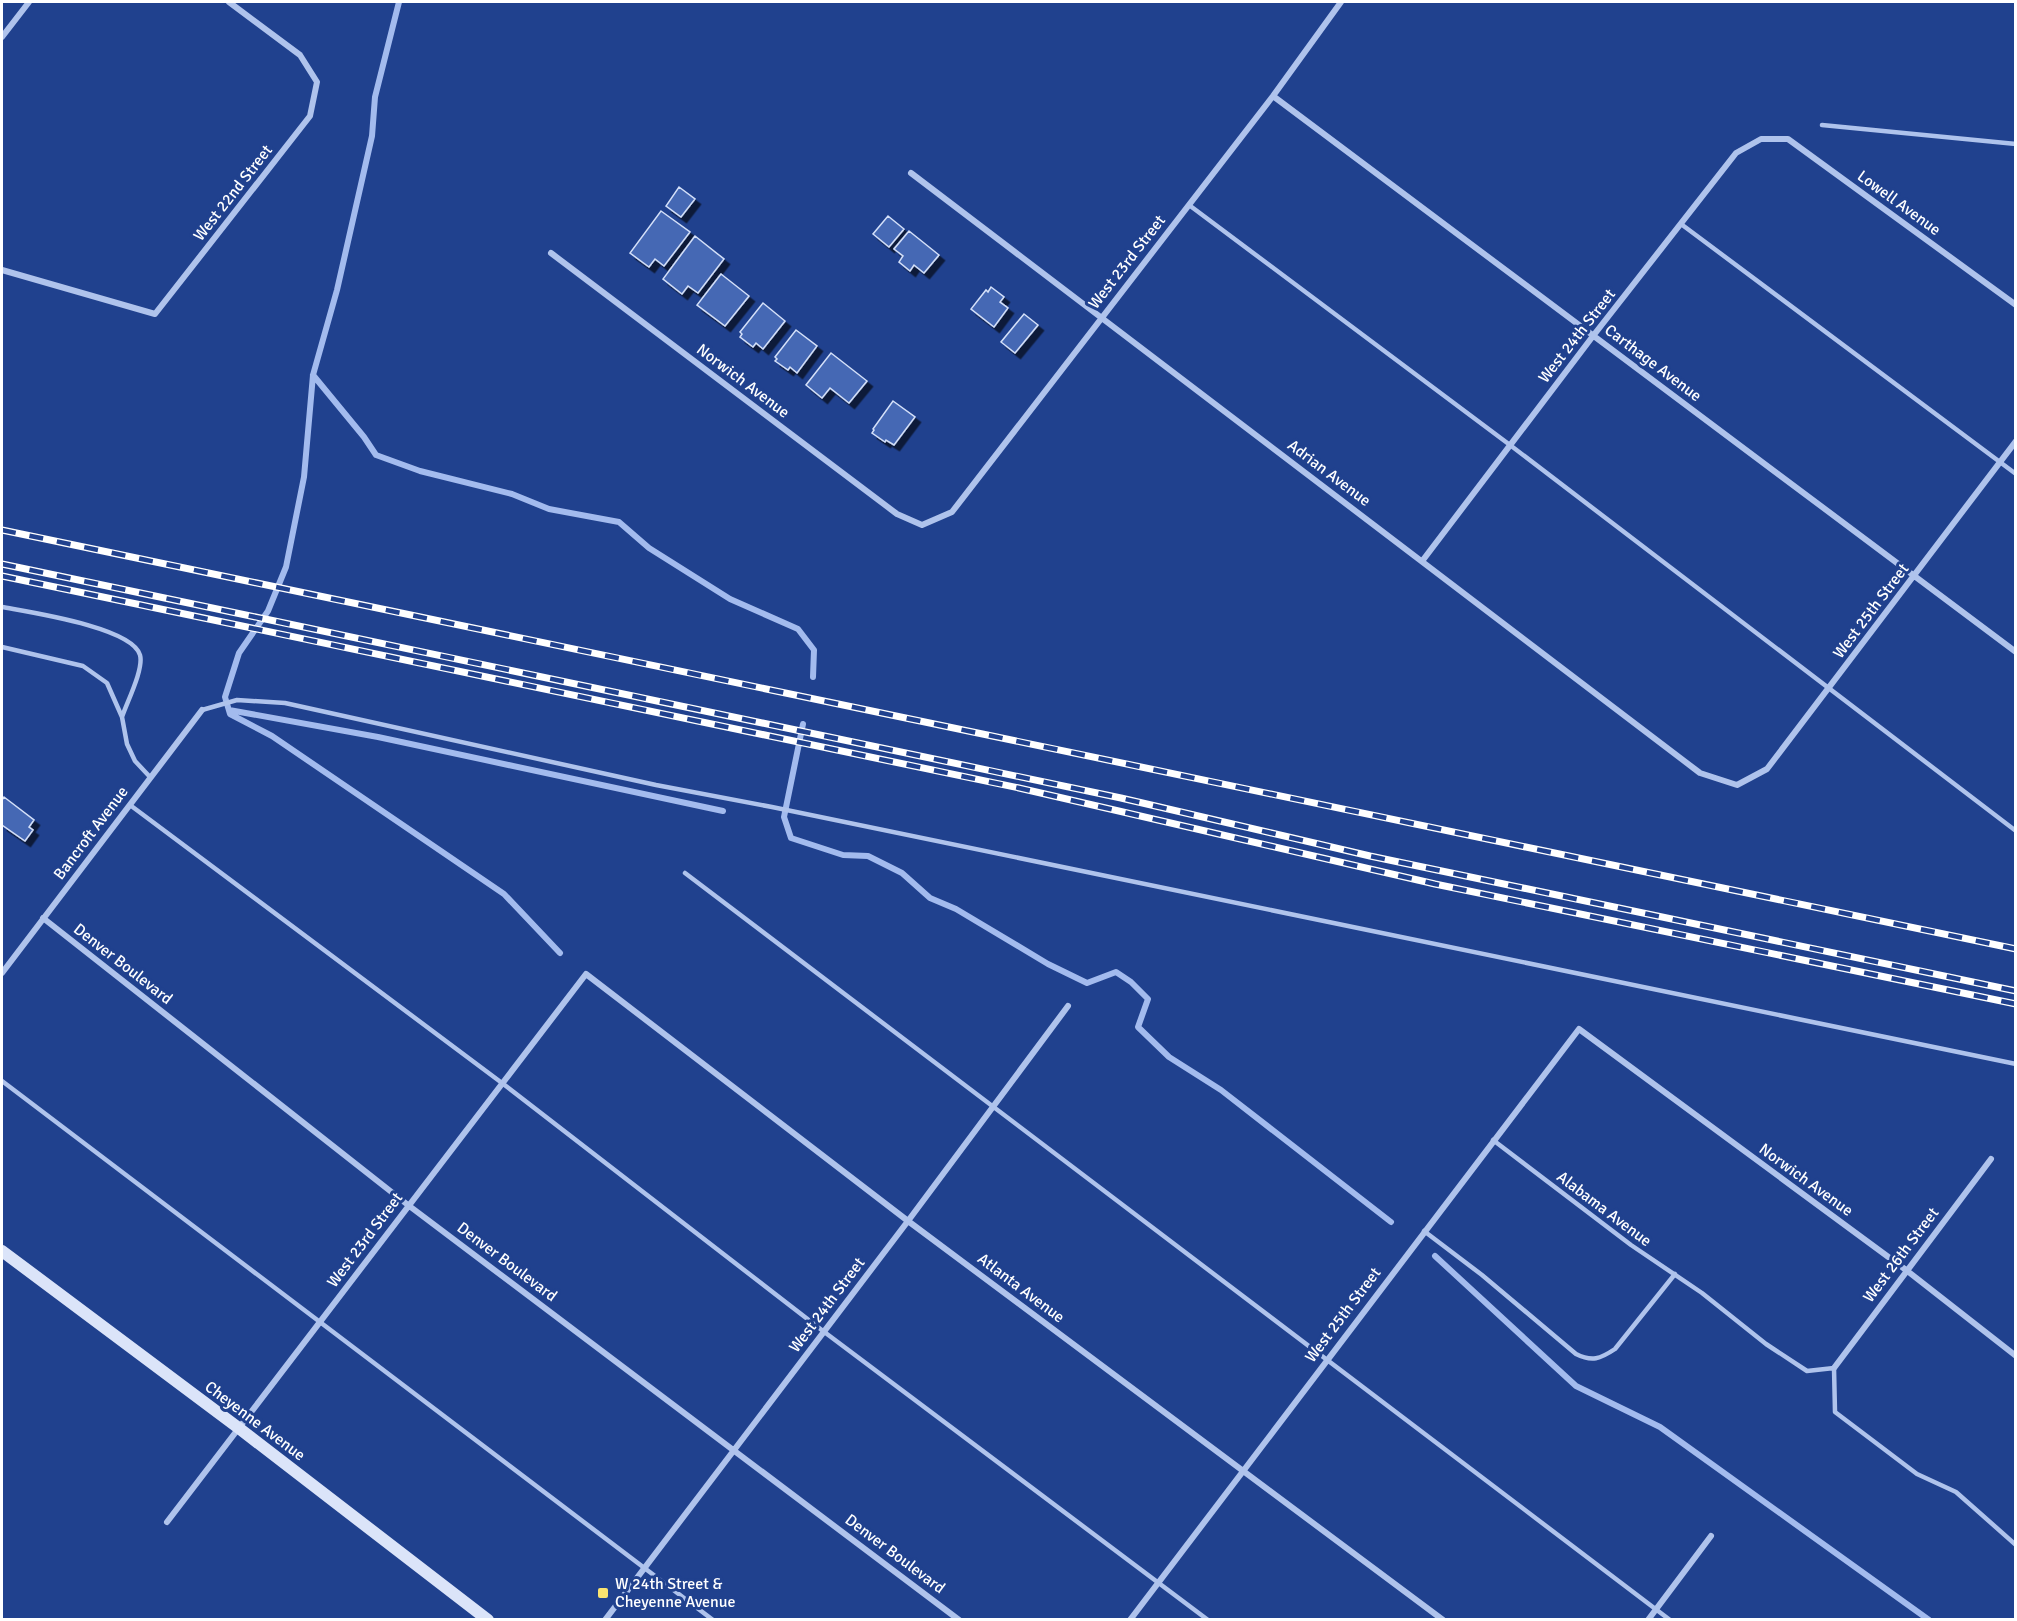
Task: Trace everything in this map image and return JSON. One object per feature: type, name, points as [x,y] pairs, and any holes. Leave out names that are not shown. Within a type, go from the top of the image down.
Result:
[{"type":"street","points":[[2,37],[29,2]]},
{"type":"street","name":"West 22nd Street","points":[[2,270],[155,314],[310,116],[317,82],[300,55],[229,2]]},
{"type":"street","name":"West 23rd Street","points":[[922,525],[952,512],[1273,96],[1341,2]]},
{"type":"street","name":"Carthage Avenue","points":[[1273,96],[2016,652]]},
{"type":"street","name":"West 24th Street","points":[[1423,560],[1736,153],[1761,139]]},
{"type":"street","name":"Lowell Avenue","points":[[1761,139],[1788,139],[2016,305]]},
{"type":"street","name":"Adrian Avenue","points":[[911,173],[1100,319],[1423,560],[1700,773],[1737,785]]},
{"type":"street","name":"Norwich Avenue","points":[[551,253],[897,514],[922,525]]},
{"type":"street","name":"West 25th Street","points":[[1737,785],[1767,769],[2016,441]]},
{"type":"street","name":"Bancroft Avenue","points":[[2,973],[202,710]]},
{"type":"street","name":"Denver Boulevard","points":[[43,918],[408,1205],[959,1620]]},
{"type":"street","name":"West 23rd Street","points":[[167,1522],[240,1430],[408,1205],[586,974]]},
{"type":"street","name":"Atlanta Avenue","points":[[586,974],[908,1221],[1443,1620]]},
{"type":"street","name":"West 24th Street","points":[[605,1620],[1068,1006]]},
{"type":"street","name":"West 25th Street","points":[[1130,1620],[1579,1029]]},
{"type":"street","name":"Norwich Avenue","points":[[1579,1029],[1906,1270],[2016,1356]]},
{"type":"street","name":"West 26th Street","points":[[1834,1368],[1991,1159]]},
{"type":"street","name":"Cheyenne Avenue","points":[[2,1251],[488,1620]]},
{"type":"street","points":[[1648,1620],[1711,1536]]},
{"type":"lane","points":[[1822,125],[2016,144]]},
{"type":"lane","points":[[1188,205],[1510,445],[2016,831]]},
{"type":"lane","points":[[1681,224],[2016,474]]},
{"type":"lane","points":[[2,607],[74,621],[102,629],[133,644],[140,654],[140,668],[122,717]]},
{"type":"lane","points":[[2,647],[83,666],[107,683],[122,717],[127,744],[135,761],[150,777]]},
{"type":"lane","points":[[202,710],[237,700],[285,703],[656,785],[2016,1064]]},
{"type":"lane","points":[[130,806],[502,1083],[824,1331],[1208,1620]]},
{"type":"lane","points":[[685,873],[1670,1620]]},
{"type":"lane","points":[[2,1081],[713,1620]]},
{"type":"lane","name":"Alabama Avenue","points":[[1493,1140],[1631,1245],[1702,1293],[1766,1344],[1808,1371],[1834,1368]]},
{"type":"lane","points":[[1424,1231],[1482,1275],[1576,1354],[1589,1360],[1602,1358],[1615,1349],[1674,1274]]},
{"type":"lane","points":[[1834,1368],[1835,1412],[1917,1474],[1956,1492],[2016,1545]]},
{"type":"building","points":[[679,187],[695,199],[681,217],[666,206]]},
{"type":"building","points":[[661,211],[690,232],[664,266],[655,259],[649,267],[630,253]]},
{"type":"building","points":[[888,216],[904,229],[889,247],[873,234]]},
{"type":"building","points":[[909,231],[939,255],[924,273],[914,265],[910,271],[899,262],[903,256],[894,249]]},
{"type":"building","points":[[695,236],[724,259],[698,293],[688,286],[682,294],[663,279]]},
{"type":"building","points":[[721,274],[749,296],[725,326],[697,305]]},
{"type":"building","points":[[991,287],[1004,297],[1000,302],[1008,308],[994,327],[971,309]]},
{"type":"building","points":[[763,303],[785,321],[763,349],[756,343],[753,347],[740,337],[742,334],[740,332]]},
{"type":"building","points":[[1024,314],[1038,325],[1015,353],[1001,342]]},
{"type":"building","points":[[796,330],[817,346],[797,373],[790,367],[788,370],[775,361],[777,359],[775,357]]},
{"type":"building","points":[[831,353],[867,381],[849,403],[830,388],[822,398],[806,385]]},
{"type":"building","points":[[893,401],[915,417],[894,445],[872,433]]},
{"type":"building","points":[[4,797],[34,820],[29,827],[33,830],[25,841],[2,825]]},
{"type":"waterway","points":[[399,2],[375,97],[372,136],[337,290],[313,375],[304,477],[286,567],[268,611],[239,653],[225,697],[230,714],[272,736],[504,894],[560,953]]},
{"type":"waterway","points":[[313,375],[376,455],[420,471],[512,494],[549,509],[619,522],[649,548],[730,599],[798,629],[814,650],[813,677]]},
{"type":"waterway","points":[[229,710],[378,737],[723,811]]},
{"type":"waterway","points":[[803,724],[784,817],[791,838],[843,855],[868,856],[902,873],[930,898],[956,909],[1048,964],[1087,983],[1116,972],[1131,982],[1148,999],[1138,1027],[1169,1057],[1221,1090],[1391,1222]]},
{"type":"waterway","points":[[1435,1256],[1576,1386],[1660,1427],[1929,1620]]},
{"type":"railway","points":[[2,530],[2016,949]]},
{"type":"railway","points":[[2,564],[1121,798],[1370,856],[2016,991]]},
{"type":"railway","points":[[2,576],[1019,788],[1435,884],[2016,1004]]},
{"type":"place","name":"W 24th Street & Cheyenne Avenue","points":[[603,1593]]}]
